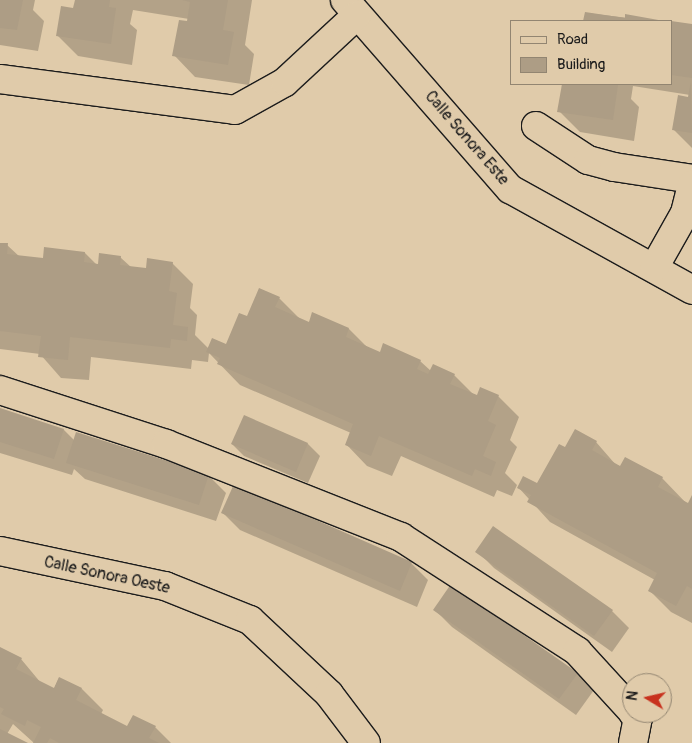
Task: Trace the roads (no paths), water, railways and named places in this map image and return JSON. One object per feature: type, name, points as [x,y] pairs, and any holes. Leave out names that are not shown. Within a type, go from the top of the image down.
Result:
[{"type":"street","points":[[0,79],[234,110],[285,82],[351,8]]},
{"type":"street","name":"Calle Sonora Este","points":[[351,8],[398,57],[510,189],[692,290]]},
{"type":"street","points":[[536,126],[588,160],[614,167],[692,179]]},
{"type":"street","points":[[654,268],[685,214],[692,185]]},
{"type":"street","points":[[0,390],[166,444],[401,537],[577,651],[622,700]]},
{"type":"street","name":"Calle Sonora Oeste","points":[[0,551],[165,586],[250,620],[329,694],[365,743]]},
{"type":"street","points":[[633,743],[637,723]]}]
